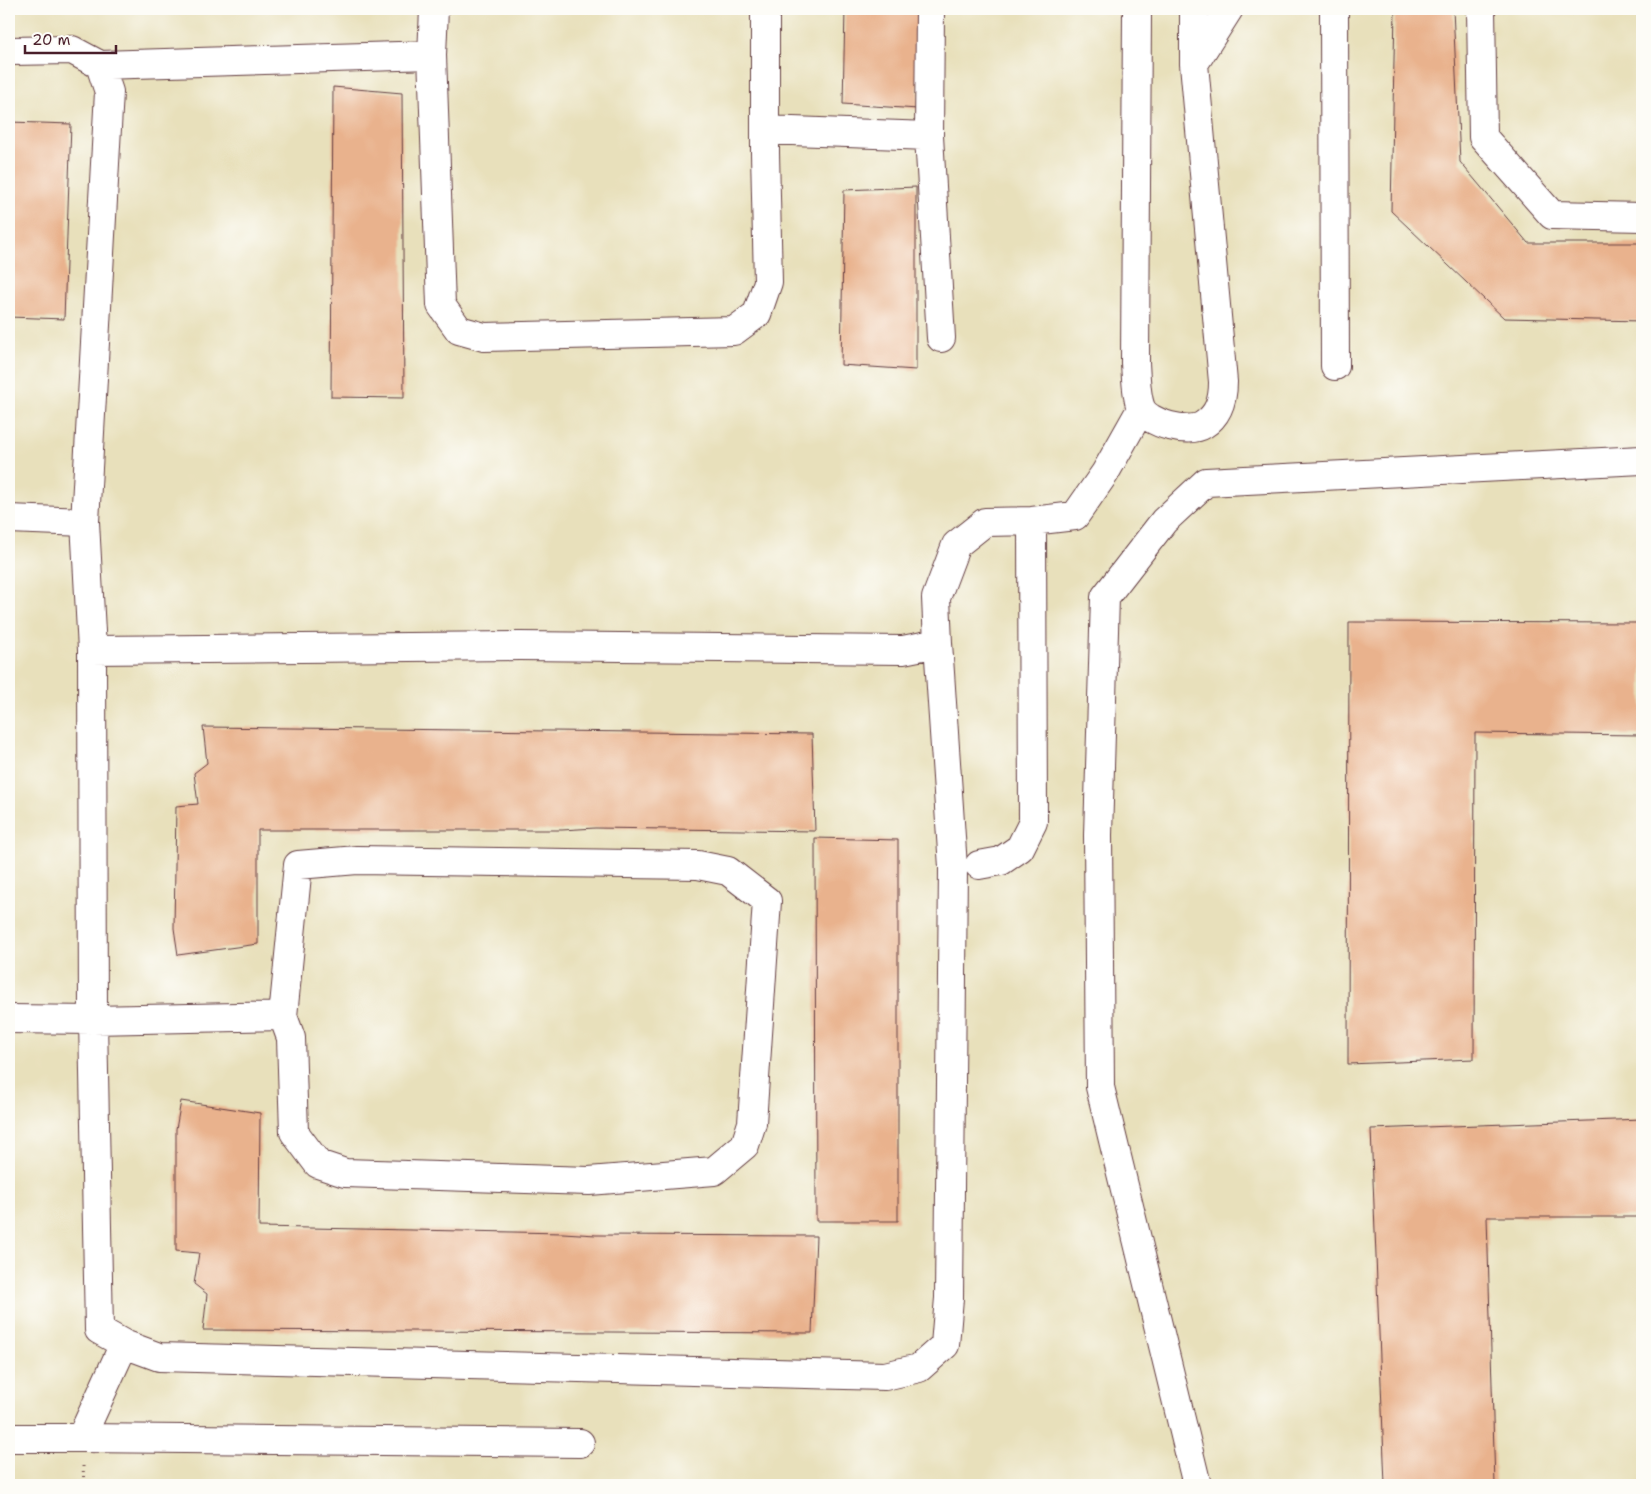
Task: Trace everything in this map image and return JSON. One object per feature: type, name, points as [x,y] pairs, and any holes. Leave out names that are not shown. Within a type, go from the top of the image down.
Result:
[{"type":"street","points":[[434,9],[432,55],[441,305],[459,330],[484,337],[734,331],[757,314],[768,282],[765,9]]},
{"type":"street","points":[[930,9],[930,136],[940,338]]},
{"type":"street","points":[[1137,9],[1135,362],[1141,409],[1152,421],[1168,426],[1201,427],[1213,417],[1223,399],[1223,382],[1194,64],[1194,9]]},
{"type":"street","points":[[1194,64],[1229,9]]},
{"type":"street","points":[[1334,9],[1335,366]]},
{"type":"street","points":[[1481,9],[1483,137],[1552,215],[1642,217]]},
{"type":"street","points":[[9,51],[72,50],[100,65],[432,55]]},
{"type":"street","points":[[100,65],[109,92],[85,522],[92,650],[93,1020],[100,1330],[124,1344],[159,1358],[885,1376],[920,1368],[945,1344],[949,1298],[953,867],[936,598],[956,545],[985,522],[1075,516],[1105,473],[1141,409]]},
{"type":"street","points":[[765,130],[930,136]]},
{"type":"street","points":[[1198,1485],[1100,1087],[1098,835],[1105,597],[1164,521],[1206,482],[1642,460]]},
{"type":"street","points":[[9,519],[85,522]]},
{"type":"street","points":[[979,865],[1001,861],[1020,848],[1033,822],[1032,520]]},
{"type":"street","points":[[92,650],[520,646],[903,650],[938,643]]},
{"type":"street","points":[[357,860],[698,865],[728,870],[767,901],[752,1123],[745,1146],[714,1171],[589,1181],[345,1173],[318,1164],[294,1132],[291,1038],[283,1016],[298,865],[357,860]]},
{"type":"street","points":[[9,1019],[93,1020],[283,1016]]},
{"type":"street","points":[[82,1438],[124,1344]]},
{"type":"street","points":[[9,1438],[580,1443]]},
{"type":"building","points":[[845,9],[918,9],[918,109],[843,104]]},
{"type":"building","points":[[1395,9],[1453,9],[1460,162],[1528,243],[1642,243],[1642,321],[1504,318],[1391,211]]},
{"type":"building","points":[[333,87],[402,93],[404,398],[331,397]]},
{"type":"building","points":[[9,122],[71,124],[64,319],[9,317]]},
{"type":"building","points":[[916,187],[916,370],[841,365],[844,190]]},
{"type":"building","points":[[1349,622],[1642,623],[1642,735],[1475,733],[1474,1059],[1348,1064]]},
{"type":"building","points":[[203,727],[812,734],[815,831],[595,828],[562,830],[258,830],[258,944],[178,955],[174,928],[176,806],[198,804],[194,773],[207,763]]},
{"type":"building","points":[[815,838],[898,840],[898,1221],[816,1221]]},
{"type":"building","points":[[181,1101],[260,1113],[259,1227],[596,1235],[816,1236],[812,1333],[203,1330],[207,1294],[194,1284],[199,1253],[176,1251],[176,1129]]},
{"type":"building","points":[[1642,1119],[1642,1217],[1487,1217],[1495,1485],[1385,1485],[1371,1129]]}]
